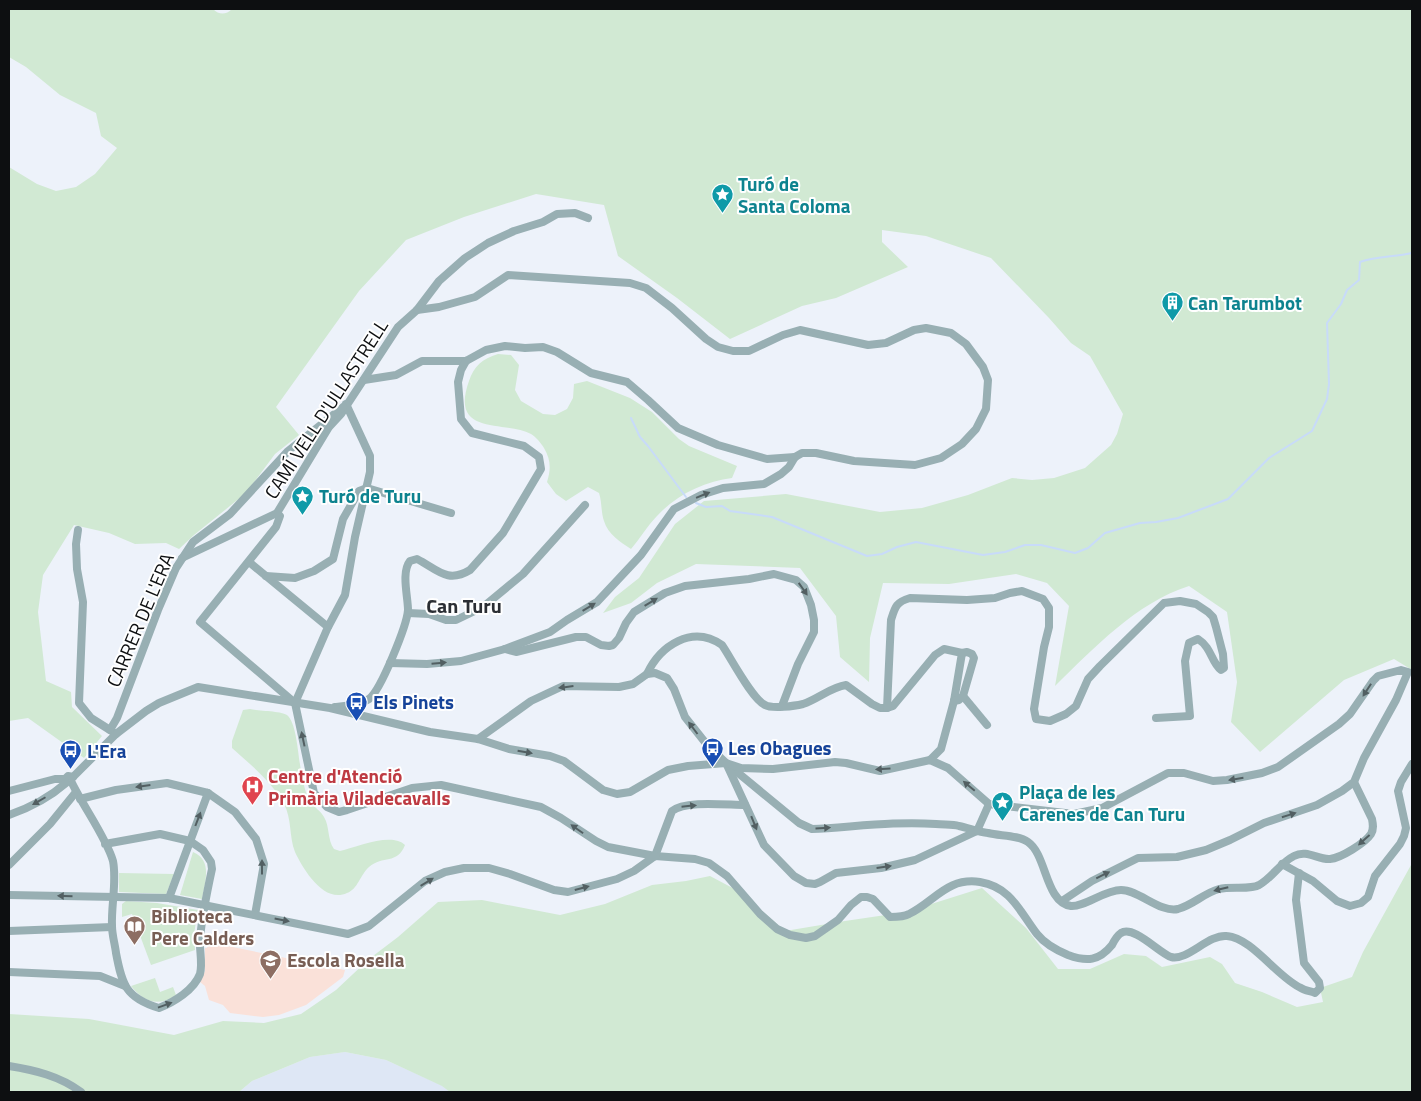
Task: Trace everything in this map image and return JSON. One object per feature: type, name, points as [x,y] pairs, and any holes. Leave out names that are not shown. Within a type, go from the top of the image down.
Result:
[{"type":"street","name":"CAMÍ VELL D'ULLASTRELL","points":[[182,558],[277,513],[329,428],[341,414],[398,327],[417,310],[439,281],[465,258],[488,243],[514,231],[543,222],[557,214],[575,213],[588,218]]},
{"type":"street","points":[[364,380],[396,375],[422,361],[466,361],[486,350],[504,346],[543,348],[557,352],[591,372],[627,382],[678,428],[718,445],[771,459],[795,457],[802,453],[816,453],[854,461],[915,465],[941,458],[962,444],[976,429],[986,409],[988,380],[983,367],[966,344],[951,333],[938,330],[926,328],[914,330],[886,343],[868,345],[800,330],[783,335],[749,351],[733,351],[718,347],[706,339],[672,308],[646,288],[630,283],[508,275],[476,297],[439,307],[417,310]]},
{"type":"street","points":[[330,708],[362,702],[371,697],[379,685],[390,663],[408,613],[405,569],[410,561],[417,558],[437,572],[449,576],[463,574],[470,570],[503,533],[541,469],[539,457],[524,446],[472,433],[461,419],[458,382],[466,361]]},
{"type":"street","points":[[346,404],[370,456],[370,472],[355,537],[345,595],[328,627],[296,703],[314,792],[327,807],[339,812],[412,788],[441,785],[541,807],[561,818],[578,831],[608,847],[655,856],[695,859],[709,863],[727,876],[760,914],[777,929],[806,938],[816,936],[838,920],[861,897],[873,899],[890,917],[898,917],[908,915],[946,888],[969,882],[980,882],[1006,893],[1018,905],[1037,935],[1050,946],[1068,955],[1086,959],[1097,958],[1106,951],[1121,933],[1126,932],[1132,933],[1147,941],[1164,954],[1173,957],[1183,955],[1209,940],[1230,936],[1256,950],[1276,970],[1300,988],[1315,993],[1320,988],[1319,982],[1304,963],[1296,900],[1299,873]]},
{"type":"street","name":"CARRER DE L'ERA","points":[[113,732],[158,610],[176,568],[193,542],[230,514],[288,451],[346,404]]},
{"type":"street","points":[[390,663],[427,664],[460,662],[505,649],[550,632],[597,602],[641,555],[674,509],[702,495],[723,488],[764,484],[781,474],[789,467],[795,457]]},
{"type":"street","points":[[771,459],[780,467],[781,474]]},
{"type":"street","points":[[266,576],[295,578],[333,559],[343,519],[359,491],[367,488],[450,513]]},
{"type":"street","points":[[408,613],[429,614],[446,620],[456,620],[483,607],[523,574],[585,505]]},
{"type":"street","points":[[277,513],[280,516],[280,522],[200,622],[296,703]]},
{"type":"street","points":[[78,530],[76,544],[83,602],[79,703],[91,718],[113,732]]},
{"type":"street","points":[[249,562],[328,627]]},
{"type":"street","points":[[505,649],[516,652],[576,636],[586,637],[601,645],[613,645],[634,612],[665,593],[685,586],[749,579],[774,574],[796,580],[804,587],[812,605],[814,620],[814,632],[798,664],[782,706]]},
{"type":"street","points":[[887,708],[891,620],[895,608],[901,601],[910,598],[967,600],[996,598],[1022,591],[1043,598],[1049,608],[1049,627],[1034,709],[1036,719],[1050,721],[1066,714],[1076,706],[1088,680],[1164,603],[1180,601],[1196,604],[1208,612],[1213,617],[1216,627],[1225,665],[1224,668],[1221,670],[1218,668],[1205,643],[1198,639],[1189,643],[1186,661],[1190,716],[1156,718]]},
{"type":"street","points":[[647,674],[652,662],[677,640],[691,636],[703,636],[715,640],[722,645],[749,688],[760,702],[767,706],[803,704],[839,686],[846,685],[872,704],[880,708],[887,708],[894,706],[936,655],[944,649],[962,654],[967,652],[972,654],[974,658],[963,696],[954,702]]},
{"type":"street","points":[[9,815],[26,809],[59,790],[113,732],[159,703],[198,687],[330,708],[430,732],[478,739],[509,748],[559,758],[603,790],[617,794],[630,792],[668,770],[688,766],[726,763],[741,768],[757,769],[846,763],[880,771],[930,760],[941,748],[954,702],[962,654]]},
{"type":"street","points":[[930,760],[948,768],[989,804],[1074,814],[1102,808],[1168,773],[1184,772],[1213,781],[1241,778],[1262,773],[1278,766],[1339,724],[1350,714],[1378,676],[1401,670],[1408,672],[1396,700],[1364,758],[1354,782],[1342,791],[1317,805],[1264,823],[1206,850],[1177,857],[1138,858],[1092,881],[1062,901]]},
{"type":"street","points":[[478,739],[531,701],[563,686],[619,687],[633,684],[647,674],[656,673],[667,678],[674,689],[685,717],[696,732],[726,763],[787,814],[812,829],[912,822],[959,826],[1018,838],[1028,842],[1035,849],[1054,892],[1062,901],[1071,906],[1101,894],[1121,890],[1129,891],[1166,908],[1177,909],[1218,889],[1236,886],[1251,888],[1260,885],[1282,864],[1295,855],[1306,853],[1328,860],[1337,858],[1363,842],[1372,833],[1374,826],[1354,782]]},
{"type":"street","points":[[963,696],[987,725]]},
{"type":"street","points":[[726,763],[760,839],[768,850],[798,879],[810,884],[820,882],[836,873],[881,868],[915,860],[977,831],[989,804]]},
{"type":"street","points":[[1282,864],[1312,881],[1337,901],[1350,906],[1361,903],[1368,897],[1374,876],[1400,844],[1404,836],[1406,828],[1398,791],[1400,782],[1412,764]]},
{"type":"street","points":[[9,791],[55,779],[69,781]]},
{"type":"street","points":[[69,781],[105,844],[113,862],[114,897],[112,927],[120,974],[132,995],[144,1003],[159,1008],[183,995],[200,973],[199,940],[212,870],[210,862],[203,850],[190,841],[160,834],[105,844]]},
{"type":"street","points":[[9,865],[78,796],[167,783],[208,793],[235,812],[256,839],[264,864],[254,915]]},
{"type":"street","points":[[169,898],[208,793]]},
{"type":"street","points":[[9,895],[169,898],[348,934],[370,926],[425,882],[446,872],[464,868],[488,868],[554,890],[568,892],[617,879],[634,871],[655,856],[672,811],[676,808],[699,805],[745,805]]},
{"type":"street","points":[[9,931],[112,927]]},
{"type":"street","points":[[9,972],[100,976],[126,986]]},
{"type":"street","points":[[9,1066],[57,1078],[81,1092]]},
{"type":"shaded area","name":"Escola Rosella","points":[[208,942],[345,970],[343,977],[306,1005],[279,1015],[263,1017],[230,1013],[223,1005],[209,1000],[205,986],[200,982],[205,971],[205,948],[207,948]]},
{"type":"shaded area","points":[[345,1052],[386,1060],[443,1086],[450,1092],[239,1092],[252,1081],[310,1057]]},
{"type":"green space","points":[[9,9],[213,9],[222,14],[232,9],[1412,9],[1412,670],[1394,659],[1344,680],[1260,752],[1231,722],[1237,682],[1227,612],[1189,586],[1151,603],[1134,615],[1101,642],[1055,686],[1069,606],[1047,583],[1016,574],[949,584],[883,583],[870,638],[869,682],[840,657],[836,616],[800,568],[696,564],[657,583],[631,603],[603,613],[615,597],[639,578],[675,524],[704,501],[786,494],[880,512],[922,508],[968,495],[1012,478],[1032,480],[1054,478],[1085,468],[1111,445],[1117,434],[1123,414],[1090,356],[1071,343],[991,258],[926,236],[882,230],[882,242],[908,267],[836,298],[802,306],[730,339],[618,256],[604,205],[536,194],[464,217],[406,240],[359,291],[276,407],[299,435],[275,454],[246,493],[179,549],[166,543],[135,544],[109,533],[74,525],[43,575],[38,612],[46,681],[71,692],[72,707],[102,736],[84,758],[28,718],[9,721],[9,167],[37,184],[56,191],[76,187],[95,174],[117,148],[101,136],[96,113],[60,95],[26,67],[9,57]]},
{"type":"green space","points":[[498,354],[511,355],[519,365],[515,390],[521,401],[543,414],[555,415],[567,409],[573,398],[574,384],[587,381],[630,398],[652,412],[679,439],[689,446],[737,466],[732,478],[701,486],[673,502],[653,520],[631,549],[608,530],[603,518],[599,493],[588,487],[566,501],[556,494],[547,482],[550,469],[548,457],[543,446],[535,437],[520,430],[483,423],[473,419],[467,411],[465,399],[473,371],[487,358]]},
{"type":"green space","points":[[250,709],[280,713],[287,715],[290,719],[295,732],[306,792],[311,803],[324,817],[334,849],[340,851],[383,840],[399,841],[405,845],[402,851],[394,858],[379,861],[369,867],[351,891],[338,895],[330,894],[315,883],[295,852],[287,810],[284,804],[254,767],[232,748],[232,741],[243,710]]},
{"type":"green space","points":[[193,852],[203,860],[205,866],[206,879],[202,899],[180,895]]},
{"type":"green space","points":[[1412,856],[1412,1092],[450,1092],[442,1086],[386,1060],[345,1052],[310,1057],[252,1081],[239,1092],[9,1092],[9,1014],[89,1019],[174,1035],[223,1021],[264,1023],[301,1014],[336,990],[369,959],[398,937],[438,902],[482,900],[560,915],[605,904],[652,885],[710,876],[742,893],[785,931],[906,912],[982,888],[1026,928],[1058,969],[1090,969],[1124,954],[1146,956],[1162,967],[1210,957],[1222,964],[1235,983],[1297,1007],[1323,1002],[1320,988],[1352,977],[1363,952],[1411,865]]},
{"type":"green space","points":[[119,873],[174,874],[166,894],[119,892]]},
{"type":"green space","points":[[126,901],[157,903],[198,910],[194,934],[195,950],[151,965],[132,914],[122,917],[122,904]]},
{"type":"green space","points":[[155,978],[160,992],[173,987],[176,995],[163,1001],[151,1001],[141,996],[131,986]]},
{"type":"waterway","points":[[696,503],[706,507],[722,506],[730,511],[772,517],[867,556],[882,554],[897,547],[916,542],[983,555],[1005,552],[1025,545],[1041,545],[1075,553],[1088,548],[1105,533],[1140,523],[1178,518],[1228,499],[1269,458],[1312,431],[1327,399],[1329,384],[1327,323],[1341,304],[1347,290],[1359,280],[1360,262],[1412,253]]},
{"type":"waterway","points":[[631,418],[640,437],[686,497]]},
{"type":"place","name":"Turó de Santa Coloma","points":[[722,214]]},
{"type":"place","name":"Can Tarumbot","points":[[1172,322]]},
{"type":"place","name":"Turó de Turu","points":[[303,515]]},
{"type":"place","name":"Els Pinets","points":[[357,721]]},
{"type":"place","name":"Les Obagues","points":[[712,767]]},
{"type":"place","name":"L'Era","points":[[71,770]]},
{"type":"place","name":"Centre d'Atenció Primària Viladecavalls","points":[[252,806]]},
{"type":"place","name":"Plaça de les Carenes de Can Turu","points":[[1003,822]]},
{"type":"place","name":"Biblioteca Pere Calders","points":[[135,946]]},
{"type":"place","name":"Escola Rosella","points":[[271,979]]},
{"type":"district","name":"Can Turu","points":[[464,606]]}]
